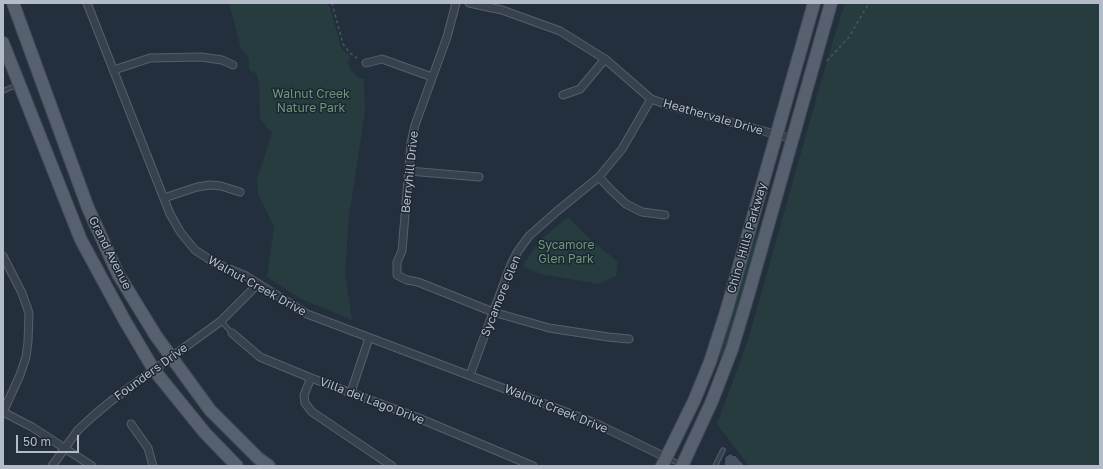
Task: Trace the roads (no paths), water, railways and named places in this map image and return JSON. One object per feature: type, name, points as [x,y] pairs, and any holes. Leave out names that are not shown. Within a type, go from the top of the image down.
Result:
[{"type":"main road","name":"Grand Avenue","points":[[13,3],[88,208],[118,274],[156,336],[210,410],[268,466]]},
{"type":"main road","name":"Chino Hills Parkway","points":[[663,459],[694,401],[710,362],[726,312],[814,3]]},
{"type":"main road","name":"Chino Hills Parkway","points":[[682,466],[712,401],[732,348],[831,3]]},
{"type":"main road","name":"Grand Avenue","points":[[3,43],[81,240],[125,321],[154,370],[205,433],[237,466]]},
{"type":"street","name":"Walnut Creek Drive","points":[[87,3],[170,214],[180,233],[196,250],[215,263],[246,276],[307,314],[595,423],[663,459]]},
{"type":"street","name":"Berryhill Drive","points":[[456,3],[447,37],[415,126],[411,143],[402,251],[397,262],[397,275],[493,312]]},
{"type":"street","name":"Heathervale Drive","points":[[468,3],[502,10],[553,28],[605,59],[651,98],[671,106],[793,139]]},
{"type":"street","points":[[114,70],[150,58],[201,57],[222,60],[233,65]]},
{"type":"street","points":[[366,63],[382,59],[432,77]]},
{"type":"street","points":[[563,95],[580,88],[605,59]]},
{"type":"street","name":"Sycamore Glen","points":[[470,375],[511,264],[518,251],[529,236],[599,177],[622,149],[651,98]]},
{"type":"street","points":[[409,171],[479,177]]},
{"type":"street","points":[[599,177],[626,204],[642,212],[665,216]]},
{"type":"street","points":[[164,198],[197,187],[210,185],[221,186],[240,192]]},
{"type":"street","points":[[3,256],[22,293],[29,314],[26,357],[20,375],[3,412],[32,427],[92,466]]},
{"type":"street","name":"Founders Drive","points":[[52,466],[64,447],[78,430],[106,405],[221,321],[258,284]]},
{"type":"street","points":[[493,312],[549,328],[629,339]]},
{"type":"street","name":"Villa del Lago Drive","points":[[232,333],[260,357],[310,378],[416,417],[533,466]]},
{"type":"street","points":[[351,392],[370,338]]},
{"type":"street","points":[[310,378],[304,395],[305,403],[312,412],[392,466]]},
{"type":"street","points":[[131,424],[148,448],[153,466]]},
{"type":"lane","points":[[3,91],[19,84]]},
{"type":"lane","name":"Villa del Lago Drive","points":[[221,321],[232,333]]},
{"type":"lane","points":[[715,466],[723,450]]},
{"type":"lane","name":"Walnut Creek Drive","points":[[663,459],[682,466]]},
{"type":"park label","name":"Walnut Creek Nature Park","points":[[311,101]]},
{"type":"park label","name":"Sycamore Glen Park","points":[[566,252]]}]
